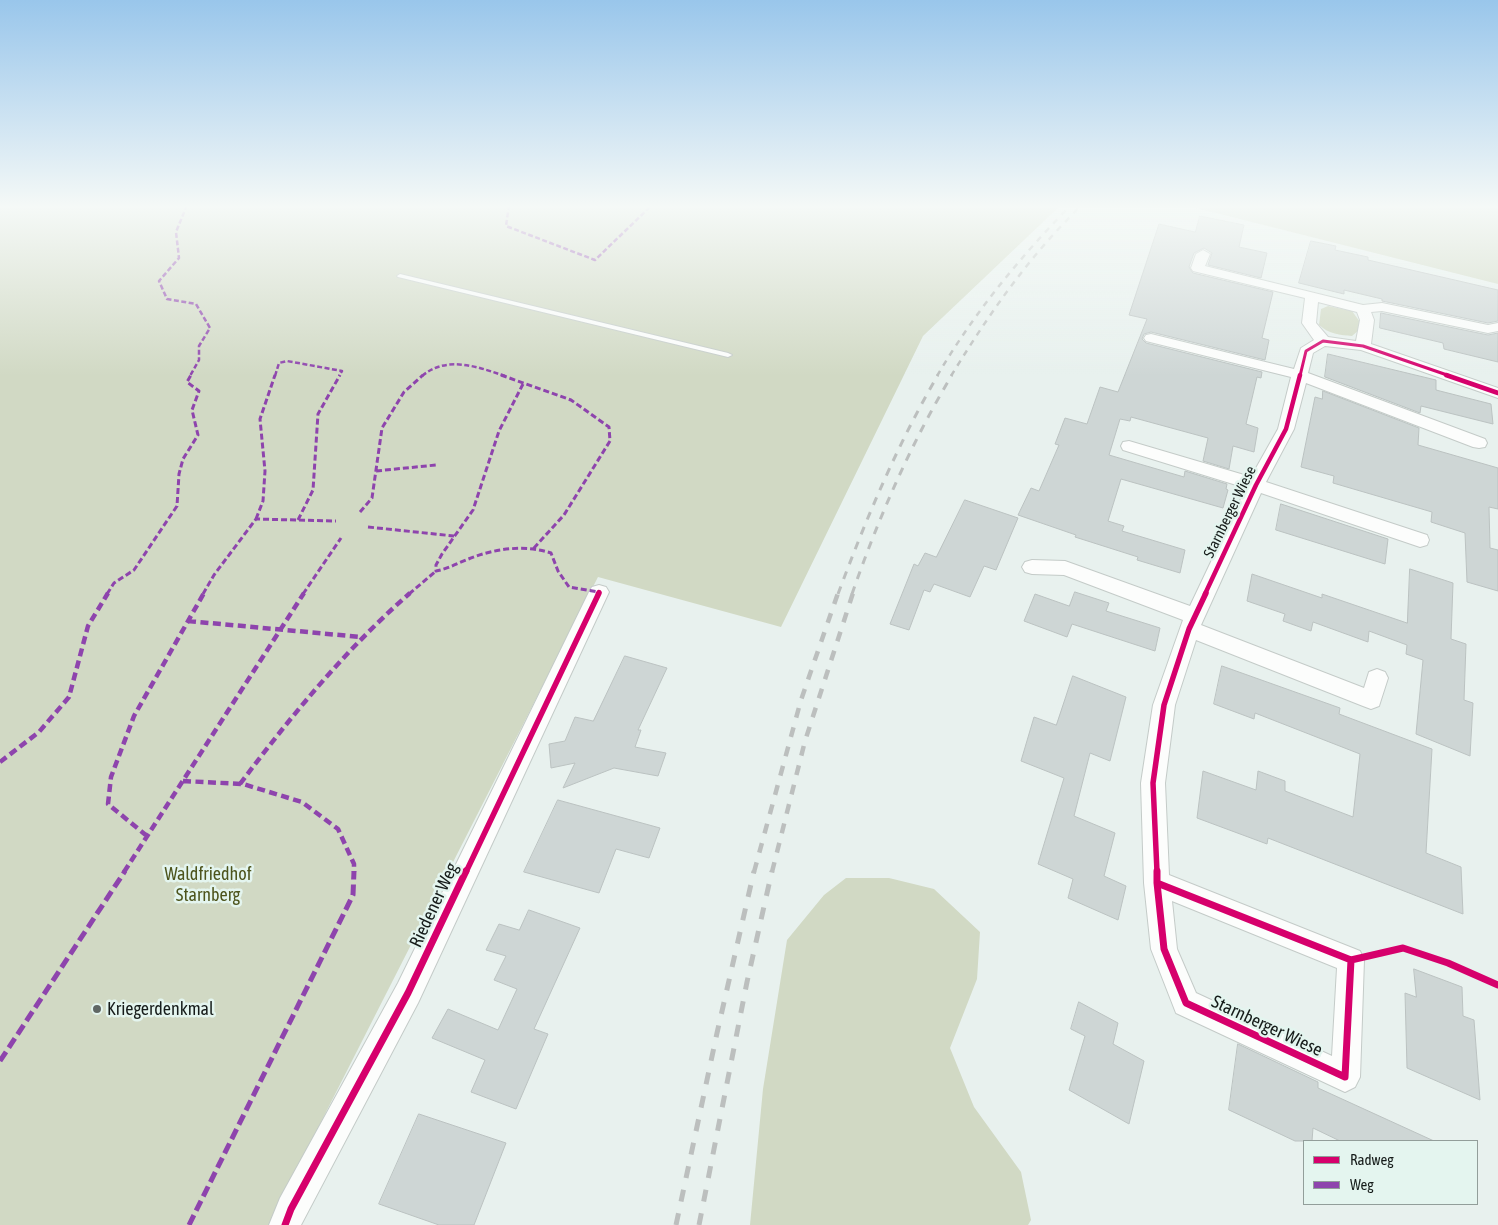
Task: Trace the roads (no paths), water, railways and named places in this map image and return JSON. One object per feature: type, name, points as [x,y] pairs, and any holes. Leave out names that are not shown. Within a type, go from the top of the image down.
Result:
[{"type":"street","points":[[1200,262],[1198,268],[1363,309],[1382,306],[1488,329],[1498,327]]},
{"type":"street","points":[[1312,296],[1310,323],[1322,340],[1363,346],[1498,393]]},
{"type":"street","points":[[1363,309],[1367,320],[1363,346]]},
{"type":"street","points":[[1151,338],[1300,375],[1479,443]]},
{"type":"street","name":"Starnberger Wiese","points":[[1157,883],[1351,960],[1345,1077],[1186,1003],[1164,949],[1157,883],[1153,783],[1164,705],[1192,622],[1256,485],[1286,429],[1306,351],[1322,340]]},
{"type":"street","name":"Starnberger Wiese","points":[[1129,446],[1256,485],[1420,540]]},
{"type":"street","points":[[1032,567],[1065,568],[1371,700],[1377,678]]},
{"type":"street","name":"Riedener Weg","points":[[285,1225],[291,1209],[408,993],[599,592]]},
{"type":"lane","points":[[400,276],[728,355]]},
{"type":"railway","points":[[937,376],[966,330],[1019,262]]},
{"type":"railway","points":[[951,376],[980,330],[1030,262]]},
{"type":"railway","points":[[838,594],[883,483],[909,428],[938,375]]},
{"type":"railway","points":[[852,594],[896,482],[923,427],[952,375]]},
{"type":"railway","points":[[754,872],[801,700],[838,593]]},
{"type":"railway","points":[[772,872],[805,741],[853,593]]},
{"type":"railway","points":[[676,1225],[754,871]]},
{"type":"railway","points":[[699,1225],[747,982],[772,871]]},
{"type":"place","name":"Kriegerdenkmal","points":[[97,1009]]},
{"type":"park label","name":"Waldfriedhof Starnberg","points":[[208,884]]}]
